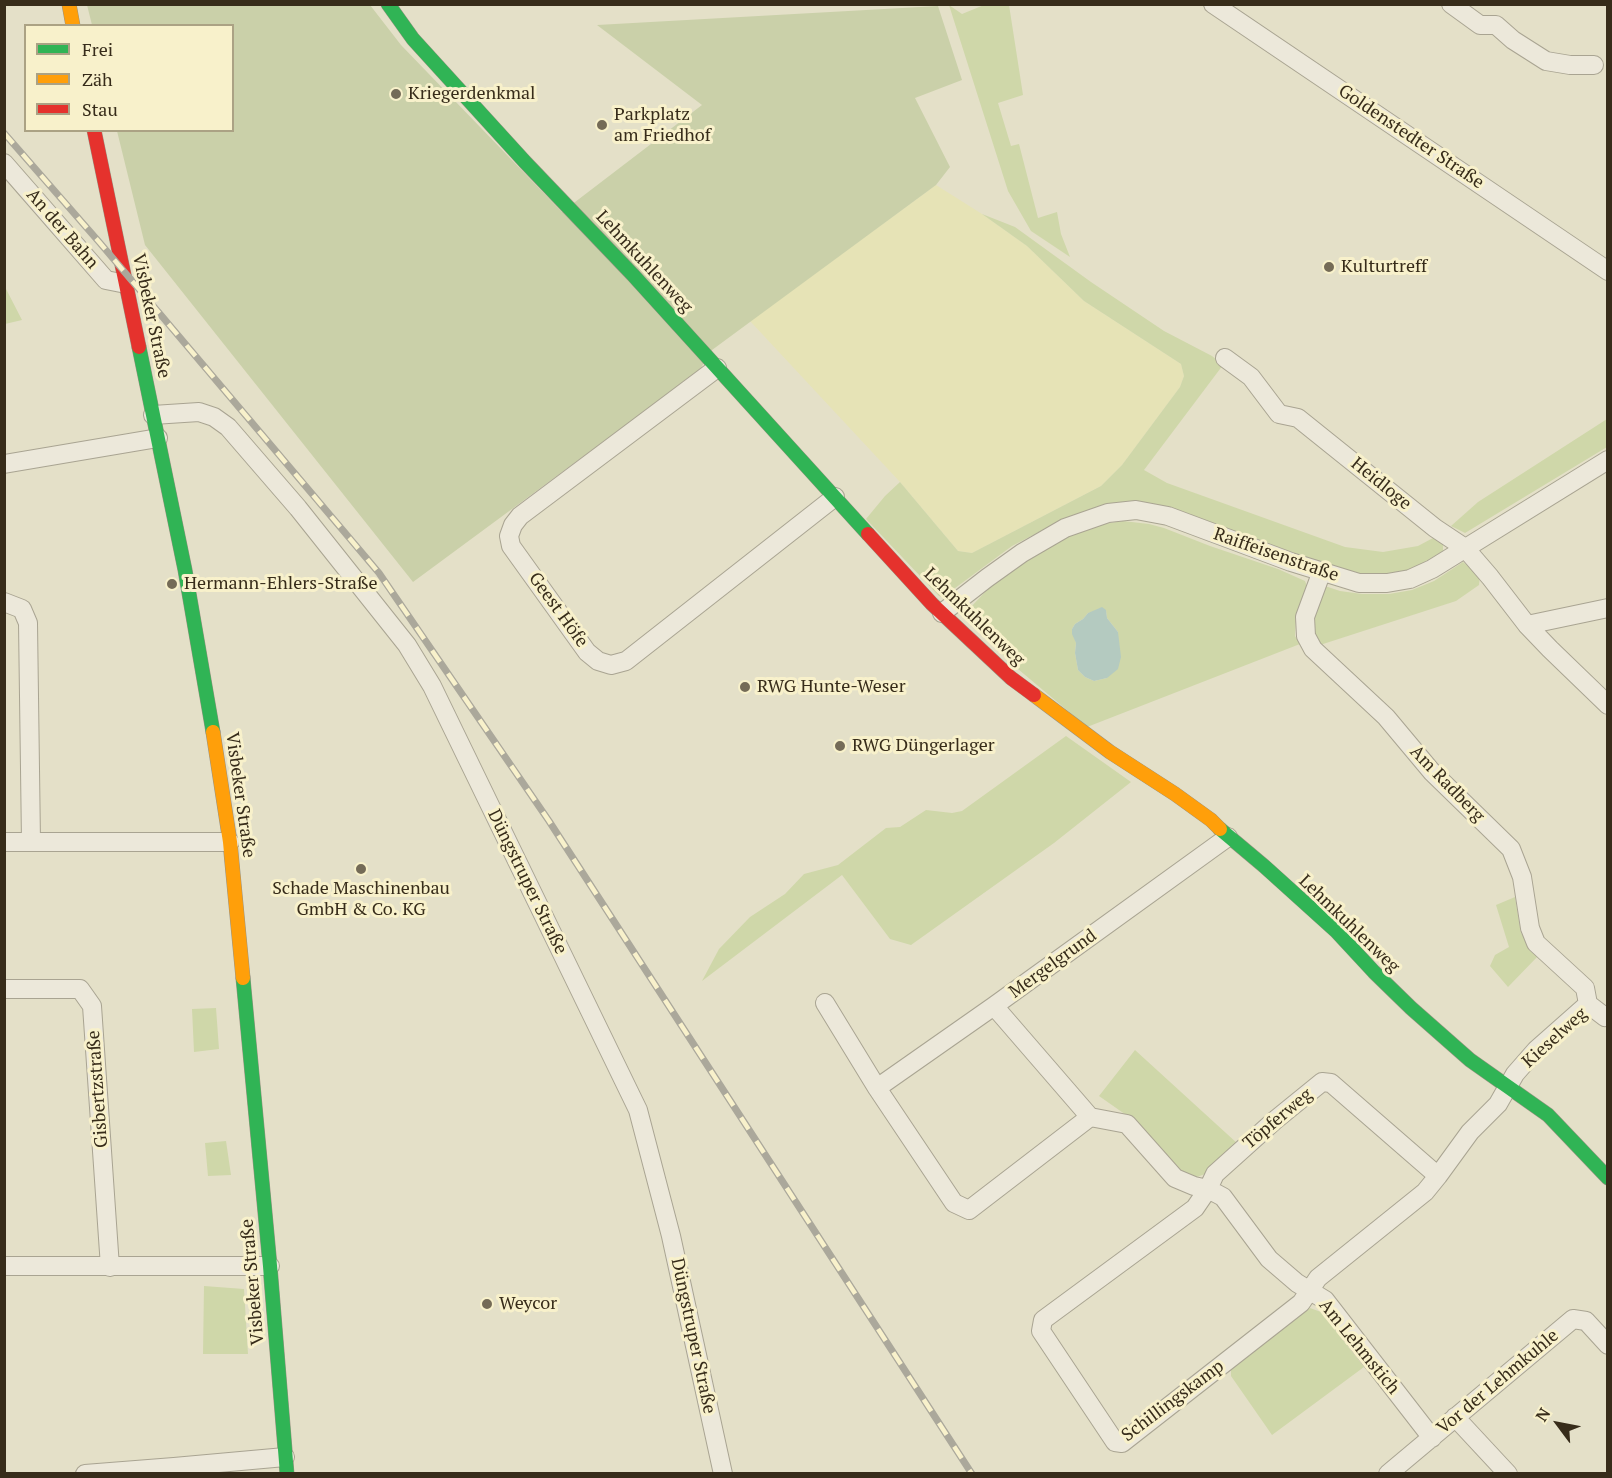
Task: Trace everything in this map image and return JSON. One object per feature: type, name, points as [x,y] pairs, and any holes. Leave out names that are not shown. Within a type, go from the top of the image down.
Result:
[{"type":"street","points":[[69,4],[73,24]]},
{"type":"street","name":"Lehmkuhlenweg","points":[[388,4],[413,39],[525,162],[633,275],[932,604],[1011,678],[1110,752],[1175,794],[1210,820],[1336,931],[1374,972],[1470,1060],[1548,1115],[1608,1178]]},
{"type":"street","name":"Goldenstedter Straße","points":[[1213,4],[1608,271]]},
{"type":"street","points":[[1451,4],[1480,25],[1496,25],[1513,40],[1546,61],[1570,65],[1594,65]]},
{"type":"street","name":"Visbeker Straße","points":[[94,132],[185,570],[209,704],[230,842],[270,1266],[286,1465]]},
{"type":"street","name":"An der Bahn","points":[[4,163],[106,280],[126,284]]},
{"type":"street","name":"Heidloge","points":[[1225,358],[1251,377],[1279,414],[1298,418],[1435,528],[1465,548],[1527,625],[1608,705]]},
{"type":"street","name":"Geest Höfe","points":[[717,368],[520,516],[513,525],[509,536],[511,546],[587,652],[598,662],[611,664],[626,661],[835,497]]},
{"type":"street","name":"Düngstruper Straße","points":[[153,415],[199,412],[213,417],[228,428],[298,508],[407,645],[432,686],[638,1110],[671,1236],[723,1473]]},
{"type":"street","points":[[4,464],[158,438]]},
{"type":"street","name":"Raiffeisenstraße","points":[[942,613],[987,578],[1065,528],[1108,513],[1136,510],[1168,516],[1291,562],[1359,583],[1387,583],[1410,579],[1432,568],[1608,460]]},
{"type":"street","name":"Am Radberg","points":[[1322,571],[1305,617],[1306,636],[1313,650],[1386,717],[1432,772],[1511,849],[1522,877],[1530,928],[1536,943],[1585,988],[1588,1004]]},
{"type":"street","points":[[4,602],[22,609],[28,623],[31,842]]},
{"type":"street","points":[[1527,625],[1608,608]]},
{"type":"street","name":"Mergelgrund","points":[[877,1088],[1228,837]]},
{"type":"street","points":[[4,842],[230,842]]},
{"type":"street","name":"Gisbertzstraße","points":[[4,989],[80,989],[92,1006],[110,1267]]},
{"type":"street","points":[[825,1004],[877,1088],[954,1203],[969,1210],[1090,1117],[994,1006]]},
{"type":"street","name":"Kieselweg","points":[[1507,1087],[1536,1050],[1588,1004],[1605,1017],[1608,1015]]},
{"type":"street","name":"Töpferweg","points":[[1208,1189],[1215,1174],[1322,1082],[1331,1083],[1438,1176]]},
{"type":"street","points":[[1310,1291],[1318,1278],[1425,1192],[1470,1132],[1498,1104],[1507,1087]]},
{"type":"street","name":"Am Lehmstich","points":[[1090,1117],[1127,1124],[1175,1178],[1208,1189],[1223,1197],[1269,1259],[1297,1283],[1325,1300],[1432,1437]]},
{"type":"street","name":"Schillingskamp","points":[[1208,1189],[1195,1208],[1043,1320],[1041,1331],[1115,1442],[1122,1443],[1301,1303],[1310,1291]]},
{"type":"street","points":[[4,1266],[270,1266]]},
{"type":"street","name":"Vor der Lehmkuhle","points":[[1388,1473],[1573,1319],[1586,1322],[1608,1345]]},
{"type":"street","points":[[1455,1417],[1508,1473]]},
{"type":"street","points":[[85,1473],[174,1467],[286,1465]]},
{"type":"shaded area","points":[[936,185],[1027,246],[1084,301],[1181,364],[1184,376],[1180,387],[1122,465],[1101,486],[972,553],[958,551],[900,482],[750,321]]},
{"type":"shaded area","points":[[1102,607],[1118,632],[1121,657],[1118,669],[1107,678],[1094,681],[1085,677],[1078,670],[1076,643],[1072,629],[1088,613]]},
{"type":"green space","points":[[87,5],[370,5],[401,45],[562,212],[702,105],[597,25],[938,6],[962,80],[915,98],[950,167],[936,185],[712,350],[699,371],[413,582],[145,245],[117,132],[234,132],[234,24],[92,24]]},
{"type":"green space","points":[[949,5],[962,14],[984,5],[1009,5],[1023,95],[998,103],[1011,146],[1019,144],[1038,218],[1057,212],[1061,234],[1070,257],[1031,231],[1008,191]]},
{"type":"green space","points":[[982,214],[1015,227],[1164,331],[1212,356],[1223,365],[1144,470],[1167,483],[1345,547],[1383,552],[1418,546],[1433,538],[1443,541],[1443,551],[1413,569],[1387,575],[1368,575],[1351,572],[1155,504],[1060,521],[1012,546],[943,597],[939,596],[866,519],[900,482],[958,551],[972,553],[1101,486],[1122,465],[1180,387],[1184,376],[1181,364],[1084,301],[1027,246]]},
{"type":"green space","points":[[5,287],[22,320],[5,324]]},
{"type":"green space","points":[[1607,419],[1607,447],[1465,533],[1451,526],[1478,502]]},
{"type":"green space","points":[[1123,521],[1149,524],[1278,569],[1305,581],[1307,586],[1296,615],[1295,636],[1300,644],[1087,727],[1012,664],[969,621],[967,614],[1000,576],[1067,535],[1091,526]],"holes":[[[1106,610],[1107,618],[1118,632],[1107,678],[1094,681],[1085,677],[1078,670],[1076,643],[1072,629],[1088,613]]]},
{"type":"green space","points":[[1463,562],[1480,576],[1479,585],[1456,601],[1320,645],[1314,638],[1310,620],[1325,586],[1362,594],[1389,594],[1412,590],[1434,581]]},
{"type":"green space","points":[[1066,736],[1131,782],[1054,843],[911,945],[890,939],[842,875],[702,981],[719,949],[750,917],[785,894],[804,874],[838,865],[886,828],[900,827],[926,810],[952,813],[962,811]]},
{"type":"green space","points":[[1515,897],[1521,933],[1540,954],[1508,987],[1490,966],[1495,955],[1509,947],[1496,905]]},
{"type":"green space","points":[[216,1008],[219,1049],[194,1052],[192,1009]]},
{"type":"green space","points":[[1135,1050],[1238,1144],[1205,1174],[1197,1177],[1185,1175],[1176,1170],[1129,1117],[1099,1096]]},
{"type":"green space","points":[[226,1141],[231,1175],[208,1176],[205,1143]]},
{"type":"green space","points":[[204,1286],[244,1289],[248,1354],[203,1354]]},
{"type":"green space","points":[[1310,1308],[1321,1312],[1364,1367],[1272,1435],[1231,1376],[1231,1370]]},
{"type":"railway","points":[[4,133],[379,573],[549,821],[972,1474]]},
{"type":"traffic: fast","points":[[388,4],[413,39],[525,162],[633,275],[868,534]]},
{"type":"traffic: fast","points":[[139,347],[185,570],[213,732]]},
{"type":"traffic: fast","points":[[1220,829],[1336,931],[1411,1008],[1470,1060],[1548,1115],[1608,1178]]},
{"type":"traffic: fast","points":[[243,978],[287,1474]]},
{"type":"traffic: slow","points":[[69,4],[73,24]]},
{"type":"traffic: slow","points":[[1034,695],[1110,752],[1175,794],[1220,829]]},
{"type":"traffic: slow","points":[[213,732],[230,842],[243,978]]},
{"type":"traffic: jam","points":[[94,132],[139,347]]},
{"type":"traffic: jam","points":[[868,534],[932,604],[1011,678],[1034,695]]},
{"type":"place","name":"Kriegerdenkmal","points":[[396,94]]},
{"type":"place","name":"Parkplatz am Friedhof","points":[[602,125]]},
{"type":"place","name":"Kulturtreff","points":[[1329,267]]},
{"type":"place","name":"Hermann-Ehlers-Straße","points":[[172,584]]},
{"type":"place","name":"RWG Hunte-Weser","points":[[745,687]]},
{"type":"place","name":"RWG Düngerlager","points":[[840,746]]},
{"type":"place","name":"Schade Maschinenbau GmbH & Co. KG","points":[[361,869]]},
{"type":"place","name":"Weycor","points":[[487,1304]]}]
